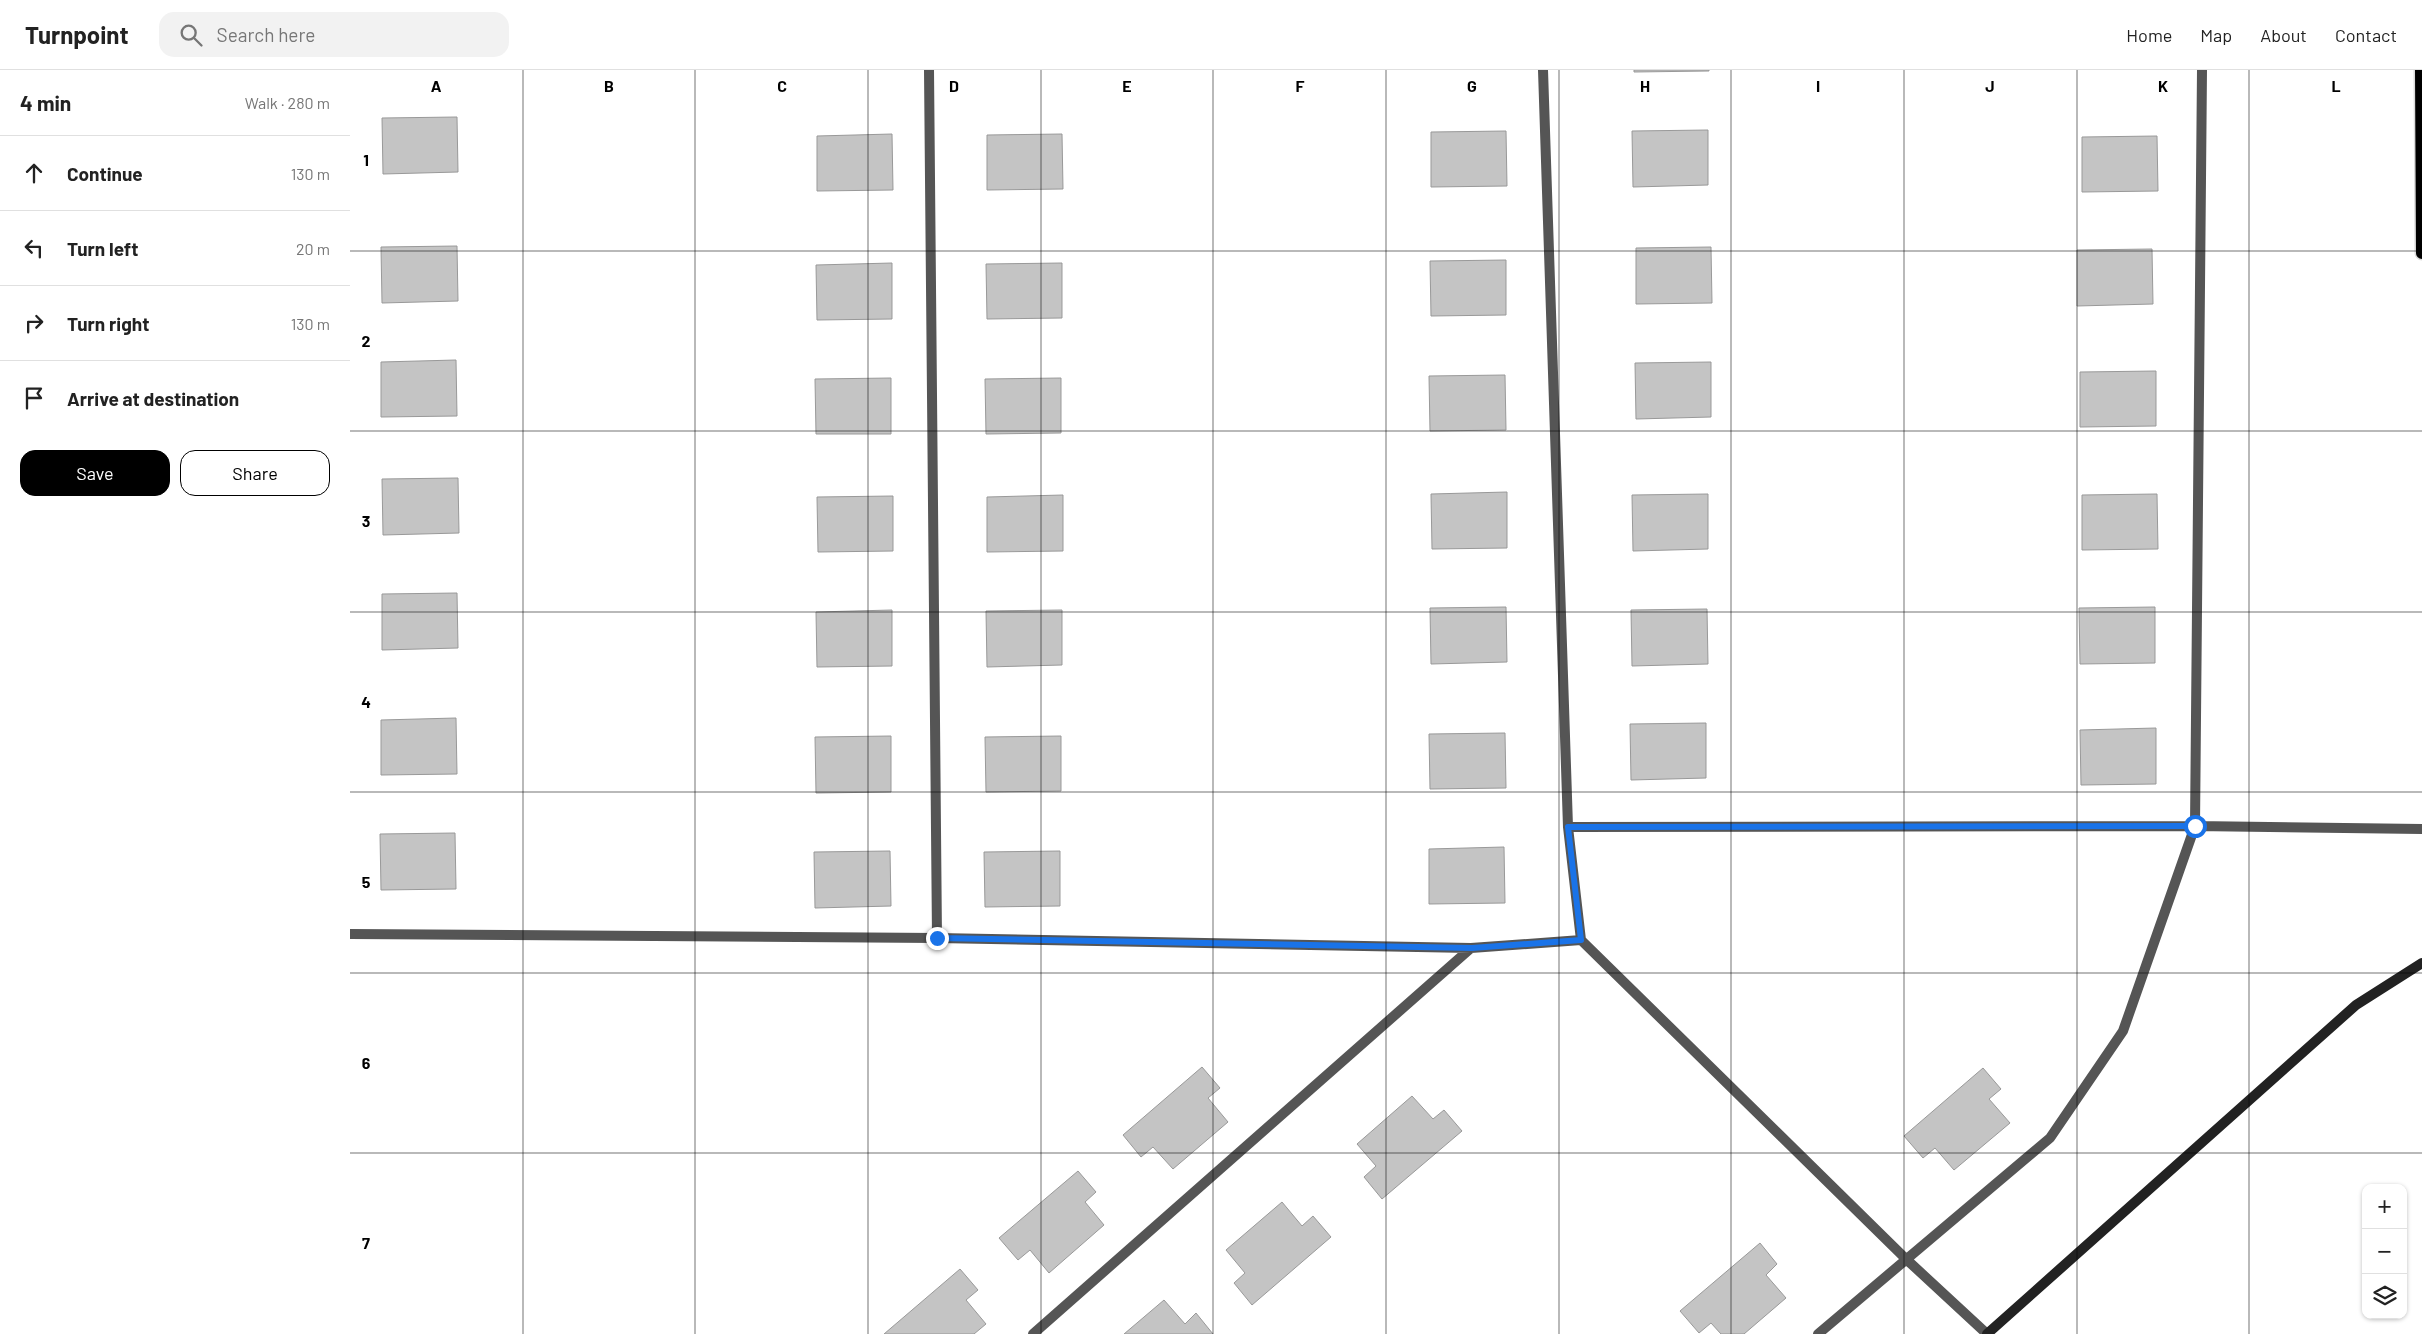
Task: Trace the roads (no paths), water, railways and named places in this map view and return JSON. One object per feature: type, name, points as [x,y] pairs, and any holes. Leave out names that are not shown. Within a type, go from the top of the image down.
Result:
[{"type":"main road","points":[[2420,70],[2422,253]]},
{"type":"street","points":[[929,70],[937,938]]},
{"type":"street","points":[[1543,70],[1568,827],[1581,940],[1906,1258],[1987,1334],[2356,1005],[2422,963]]},
{"type":"street","points":[[1818,1334],[2050,1138],[2122,1031],[2195,826],[2202,70]]},
{"type":"street","points":[[1568,827],[2195,826],[2422,829]]},
{"type":"street","points":[[350,934],[937,938],[1472,948],[1581,940]]},
{"type":"street","points":[[1033,1334],[1472,948]]}]
